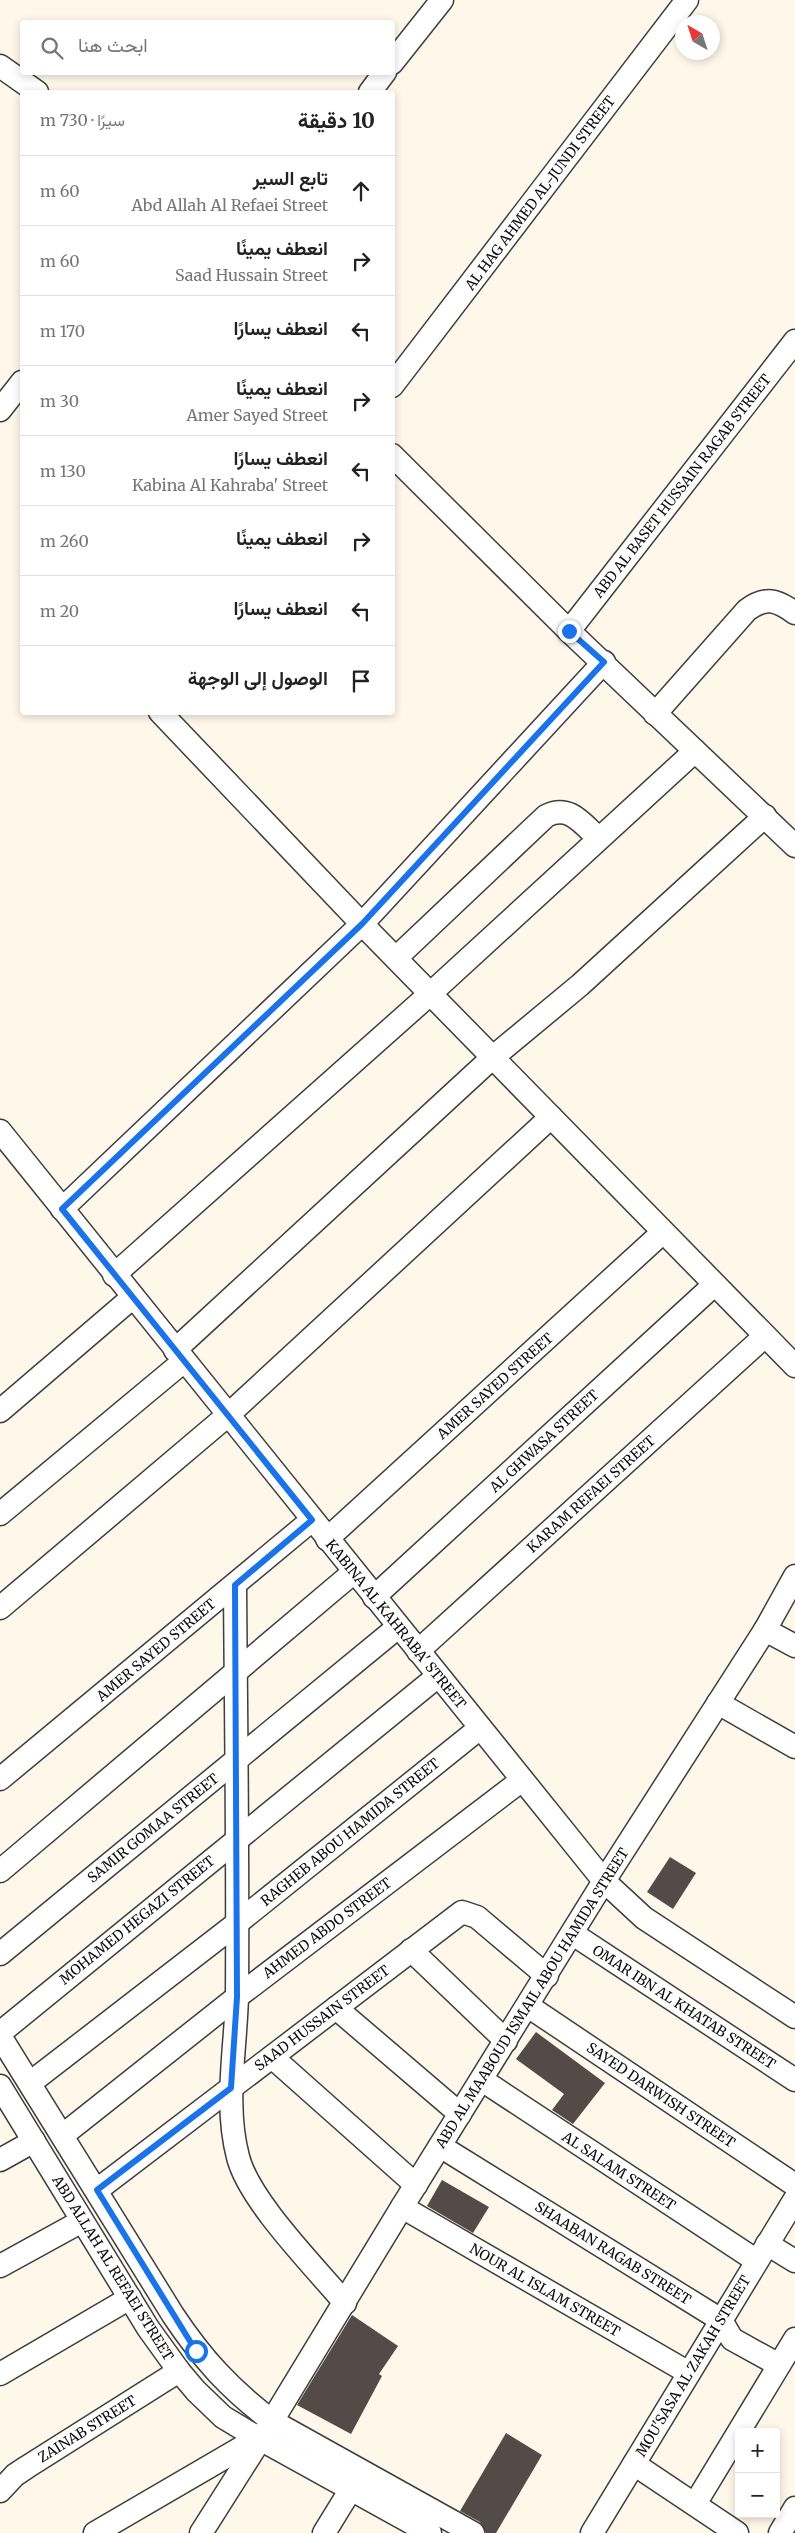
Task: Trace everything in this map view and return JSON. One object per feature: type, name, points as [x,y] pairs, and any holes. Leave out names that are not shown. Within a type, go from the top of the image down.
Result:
[{"type":"street","points":[[395,60],[442,0]]},
{"type":"street","name":"AL HAG AHMED AL-JUNDI STREET","points":[[395,382],[687,0]]},
{"type":"street","points":[[0,66],[33,90]]},
{"type":"street","points":[[372,90],[384,75]]},
{"type":"street","name":"ABD AL BASET HUSSAIN RAGAB STREET","points":[[569,631],[795,341]]},
{"type":"street","points":[[0,410],[20,385]]},
{"type":"street","points":[[395,458],[569,631],[604,662],[655,714],[795,846]]},
{"type":"street","points":[[655,714],[747,610],[756,603],[768,599],[779,602],[795,613]]},
{"type":"street","points":[[62,1209],[362,924],[604,662]]},
{"type":"street","points":[[163,715],[492,1058],[662,1233],[795,1366]]},
{"type":"street","points":[[114,1274],[430,994],[695,751]]},
{"type":"street","points":[[396,958],[546,816],[563,811],[572,814],[598,838]]},
{"type":"street","points":[[0,1514],[180,1356],[492,1058],[580,984],[765,816]]},
{"type":"street","points":[[0,1608],[228,1415],[551,1117]]},
{"type":"street","name":"KABINA AL KAHRABA' STREET","points":[[0,1132],[604,1881],[644,1918],[795,2017]]},
{"type":"street","name":"AMER SAYED STREET","points":[[327,1538],[662,1233]]},
{"type":"street","name":"AL GHWASA STREET","points":[[374,1597],[714,1285]]},
{"type":"street","points":[[0,1411],[133,1297]]},
{"type":"street","name":"KARAM REFAEI STREET","points":[[418,1651],[765,1336]]},
{"type":"street","name":"AMER SAYED STREET","points":[[0,1779],[312,1520]]},
{"type":"street","points":[[0,1871],[354,1572]]},
{"type":"street","name":"ABD AL MAABOUD ISMAIL ABOU HAMIDA STREET","points":[[201,2533],[345,2303],[402,2207],[547,1976],[604,1881],[765,1630],[795,1576]]},
{"type":"street","points":[[235,1585],[237,1997],[231,2088],[238,2157],[246,2178],[262,2204],[345,2303]]},
{"type":"street","name":"SAMIR GOMAA STREET","points":[[0,1954],[398,1627]]},
{"type":"street","points":[[765,1630],[795,1646]]},
{"type":"street","name":"MOHAMED HEGAZI STREET","points":[[0,2034],[236,1839],[438,1676]]},
{"type":"street","points":[[718,1702],[795,1747]]},
{"type":"street","name":"RAGHEB ABOU HAMIDA STREET","points":[[30,2084],[236,1924],[480,1728]]},
{"type":"street","name":"AHMED ABDO STREET","points":[[63,2135],[237,1997],[522,1780]]},
{"type":"street","name":"SAAD HUSSAIN STREET","points":[[97,2190],[462,1912],[470,1913],[547,1976]]},
{"type":"street","name":"OMAR IBN AL KHATAB STREET","points":[[573,1934],[795,2080]]},
{"type":"street","points":[[411,1950],[506,2041]]},
{"type":"street","name":"SAYED DARWISH STREET","points":[[528,2006],[795,2185]]},
{"type":"street","points":[[336,2008],[460,2114]]},
{"type":"street","name":"ABD ALLAH AL REFAEI STREET","points":[[0,2034],[196,2351],[242,2398],[263,2433]]},
{"type":"street","points":[[272,2057],[416,2185]]},
{"type":"street","name":"AL SALAM STREET","points":[[482,2080],[762,2253]]},
{"type":"street","name":"ABD ALLAH AL REFAEI STREET","points":[[0,2086],[130,2298],[179,2371],[223,2417],[263,2433],[357,2480],[473,2533]]},
{"type":"street","points":[[0,2160],[34,2141]]},
{"type":"street","name":"SHAABAN RAGAB STREET","points":[[440,2146],[721,2320],[732,2339],[779,2365]]},
{"type":"street","name":"MOU'SASA AL ZAKAH STREET","points":[[592,2533],[795,2199]]},
{"type":"street","name":"NOUR AL ISLAM STREET","points":[[402,2207],[689,2374]]},
{"type":"street","points":[[0,2266],[82,2221]]},
{"type":"street","points":[[762,2253],[795,2261]]},
{"type":"street","points":[[0,2374],[130,2298]]},
{"type":"street","points":[[695,2504],[795,2339]]},
{"type":"street","name":"ZAINAB STREET","points":[[0,2491],[15,2475],[179,2371]]},
{"type":"street","points":[[95,2533],[263,2433]]},
{"type":"street","points":[[634,2464],[737,2533]]},
{"type":"street","points":[[324,2533],[357,2480]]},
{"type":"street","name":"ABD ALLAH AL REFAEI STREET","points":[[357,2480],[418,2530]]},
{"type":"street","points":[[780,2533],[795,2508]]},
{"type":"building","points":[[670,1857],[696,1873],[673,1909],[647,1892]]},
{"type":"building","points":[[536,2032],[605,2083],[573,2124],[552,2110],[564,2094],[516,2059]]},
{"type":"building","points":[[442,2180],[489,2207],[473,2233],[427,2206]]},
{"type":"building","points":[[352,2315],[398,2346],[379,2374],[382,2376],[351,2434],[297,2405]]},
{"type":"building","points":[[506,2433],[542,2455],[496,2533],[486,2533],[480,2522],[460,2511]]},
{"type":"route","points":[[196,2351],[97,2190],[231,2088],[237,1997],[235,1585],[312,1520],[62,1209],[362,924],[604,662],[569,631]]}]
